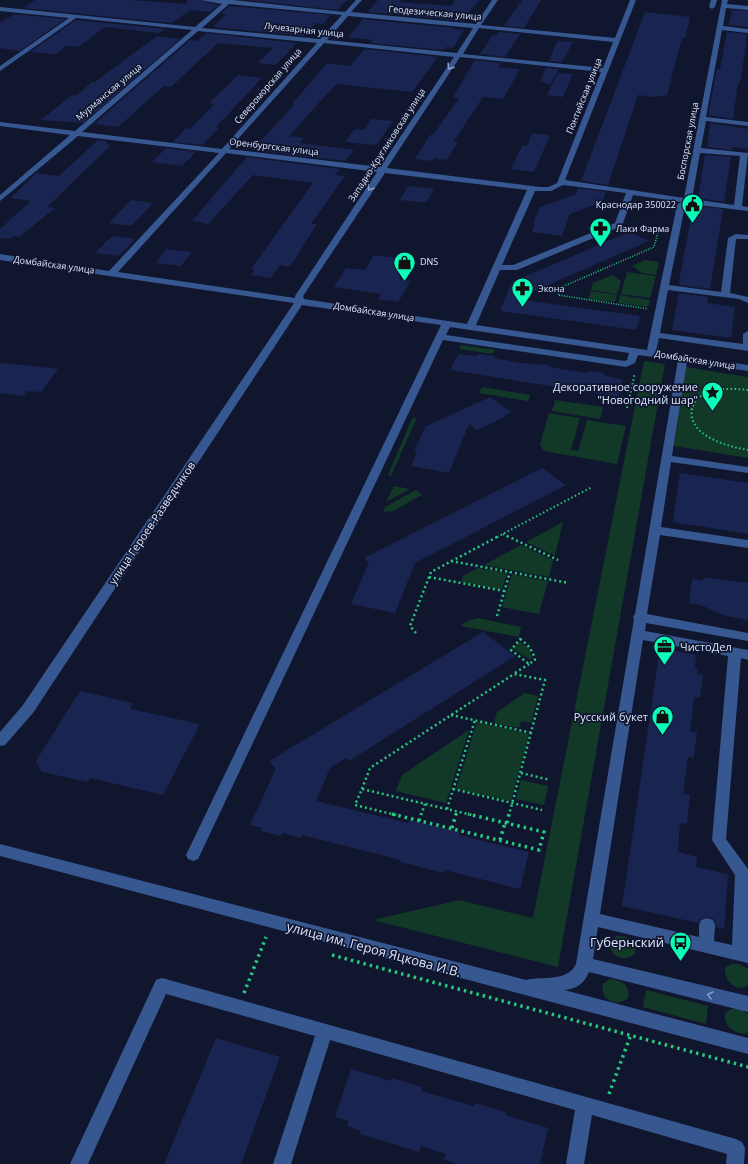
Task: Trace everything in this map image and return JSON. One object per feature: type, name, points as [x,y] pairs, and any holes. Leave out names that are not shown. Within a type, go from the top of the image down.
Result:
[{"type":"street","name":"Геодезическая улица","points":[[204,0],[229,1],[346,14],[617,40]]},
{"type":"street","name":"Североморская улица","points":[[112,273],[224,151],[359,0]]},
{"type":"street","name":"Западно-Кругликовская улица","points":[[300,301],[299,296],[494,0]]},
{"type":"street","name":"Понтийская улица","points":[[560,182],[633,0]]},
{"type":"street","points":[[712,7],[714,0]]},
{"type":"street","name":"Мурманская улица","points":[[0,199],[74,133],[229,1]]},
{"type":"street","points":[[725,3],[748,8]]},
{"type":"street","name":"Боспорская улица","points":[[651,353],[681,205],[687,202],[725,3]]},
{"type":"street","name":"Лучезарная улица","points":[[0,9],[322,40],[605,70]]},
{"type":"street","points":[[0,69],[75,16]]},
{"type":"street","points":[[720,28],[748,31]]},
{"type":"street","points":[[703,119],[748,124],[748,119]]},
{"type":"street","name":"Оренбургская улица","points":[[0,124],[545,190],[558,186],[560,182]]},
{"type":"street","points":[[697,150],[746,155],[738,208]]},
{"type":"street","points":[[560,182],[687,202],[748,209]]},
{"type":"street","points":[[470,327],[532,188]]},
{"type":"street","points":[[496,267],[514,268],[613,227],[621,222],[630,192]]},
{"type":"street","points":[[725,295],[732,238],[736,236],[748,237]]},
{"type":"street","name":"Домбайская улица","points":[[0,256],[748,368]]},
{"type":"street","points":[[664,287],[725,295],[748,300]]},
{"type":"street","name":"улица Героев-Разведчиков","points":[[0,741],[28,709],[300,301]]},
{"type":"street","points":[[193,855],[447,323]]},
{"type":"street","points":[[655,335],[747,348],[748,334]]},
{"type":"street","points":[[440,337],[626,364],[632,361],[634,350]]},
{"type":"street","points":[[522,988],[570,982],[579,976],[584,964],[639,617],[683,358]]},
{"type":"street","points":[[666,458],[748,470]]},
{"type":"street","points":[[654,530],[748,544]]},
{"type":"street","points":[[639,617],[748,637]]},
{"type":"street","points":[[591,919],[743,955],[743,874],[718,840],[741,653],[637,634]]},
{"type":"street","name":"улица им. Героя Яцкова И.В.","points":[[0,850],[748,1046]]},
{"type":"street","points":[[706,946],[707,925]]},
{"type":"street","points":[[584,964],[748,1004]]},
{"type":"street","points":[[79,1164],[162,985],[604,1109],[736,1148],[734,1164]]},
{"type":"street","points":[[282,1164],[325,1030]]},
{"type":"street","points":[[575,1164],[585,1104]]},
{"type":"path","points":[[613,227],[658,232],[654,247],[562,287],[559,290],[558,296],[660,311]]},
{"type":"path","points":[[627,408],[636,370]]},
{"type":"path","points":[[748,390],[724,388],[708,393],[694,402],[691,415],[692,421],[706,435],[725,445],[748,450]]},
{"type":"path","points":[[416,633],[410,626],[431,572],[592,487]]},
{"type":"path","points":[[503,534],[558,560]]},
{"type":"path","points":[[451,561],[569,583]]},
{"type":"path","points":[[497,616],[510,572]]},
{"type":"path","points":[[429,577],[504,591]]},
{"type":"path","points":[[362,789],[544,832],[539,850],[355,805],[370,768],[514,674],[529,664],[535,660],[530,647],[520,639],[510,650],[529,664]]},
{"type":"path","points":[[500,840],[513,803],[546,680],[514,674]]},
{"type":"path","points":[[451,715],[532,733]]},
{"type":"path","points":[[446,809],[475,720]]},
{"type":"path","points":[[521,773],[550,780]]},
{"type":"path","points":[[453,789],[542,810]]},
{"type":"path","points":[[419,820],[425,804]]},
{"type":"path","points":[[452,828],[457,811]]},
{"type":"path","points":[[259,935],[274,939]]},
{"type":"path","points":[[239,1006],[266,937]]},
{"type":"path","points":[[327,954],[630,1037],[748,1067]]},
{"type":"path","points":[[604,1109],[630,1037]]},
{"type":"green space","points":[[645,260],[659,262],[656,275],[642,273],[632,266]]},
{"type":"green space","points":[[627,272],[656,276],[650,298],[621,294]]},
{"type":"green space","points":[[612,275],[621,281],[617,294],[591,290],[593,283]]},
{"type":"green space","points":[[591,291],[617,295],[615,302],[588,299]]},
{"type":"green space","points":[[620,295],[650,300],[648,307],[618,303]]},
{"type":"green space","points":[[461,345],[495,350],[493,354],[459,349]]},
{"type":"green space","points":[[644,361],[665,364],[558,967],[373,920],[459,900],[533,918]]},
{"type":"green space","points":[[686,367],[748,377],[748,458],[674,446]]},
{"type":"green space","points":[[482,387],[530,395],[528,401],[479,393]]},
{"type":"green space","points":[[555,400],[603,407],[600,419],[552,411]]},
{"type":"green space","points":[[549,413],[580,418],[571,450],[578,451],[587,420],[626,426],[617,464],[544,451],[540,444]]},
{"type":"green space","points":[[417,417],[391,476],[388,475],[412,419]]},
{"type":"green space","points":[[394,486],[410,489],[386,502]]},
{"type":"green space","points":[[416,490],[422,495],[393,511],[383,512],[385,507]]},
{"type":"green space","points":[[563,522],[555,556],[526,542]]},
{"type":"green space","points":[[521,545],[553,560],[549,577],[484,565]]},
{"type":"green space","points":[[478,568],[507,573],[502,590],[461,582],[463,576]]},
{"type":"green space","points":[[512,574],[548,581],[539,614],[502,607]]},
{"type":"green space","points":[[478,618],[521,627],[519,637],[460,626],[468,621]]},
{"type":"green space","points":[[519,642],[529,648],[532,658],[531,660],[513,649]]},
{"type":"green space","points":[[525,693],[538,696],[531,723],[521,721],[519,728],[494,723],[497,712]]},
{"type":"green space","points":[[477,722],[529,734],[511,801],[456,789]]},
{"type":"green space","points":[[469,730],[446,803],[396,791],[402,775]]},
{"type":"green space","points":[[521,780],[548,786],[544,805],[516,799]]},
{"type":"green space","points":[[617,936],[625,937],[631,940],[635,946],[635,954],[630,957],[621,958],[614,954],[610,946],[611,940]]},
{"type":"green space","points":[[731,964],[739,964],[748,969],[748,985],[739,988],[735,987],[729,981],[726,977],[725,968]]},
{"type":"green space","points":[[610,979],[624,984],[628,990],[628,998],[623,1001],[614,1002],[606,998],[603,990],[603,984]]},
{"type":"green space","points":[[646,990],[708,1006],[706,1024],[643,1007]]},
{"type":"green space","points":[[731,1009],[740,1009],[748,1014],[748,1032],[746,1034],[733,1031],[728,1026],[725,1013]]},
{"type":"building","points":[[35,0],[130,0],[187,4],[187,0],[200,0],[219,5],[210,12],[190,10],[172,23],[23,8]]},
{"type":"building","points":[[247,0],[347,0],[337,10]]},
{"type":"building","points":[[378,0],[401,0],[399,2],[451,6],[455,0],[480,0],[461,21],[368,12]]},
{"type":"building","points":[[522,0],[541,0],[524,28],[504,26]]},
{"type":"building","points":[[230,6],[331,15],[323,24],[316,23],[304,36],[213,27],[226,14],[220,14]]},
{"type":"building","points":[[732,10],[748,11],[748,27],[729,25]]},
{"type":"building","points":[[645,12],[690,17],[685,38],[682,38],[667,95],[654,97],[638,95],[608,185],[581,181]]},
{"type":"building","points":[[14,14],[65,19],[20,51],[0,48],[0,23]]},
{"type":"building","points":[[363,19],[464,30],[453,48],[446,47],[443,50],[370,43],[373,40],[348,37]]},
{"type":"building","points":[[76,20],[165,29],[159,33],[105,27],[78,47],[66,46],[56,54],[30,52]]},
{"type":"building","points":[[499,32],[520,34],[505,57],[480,54],[493,35],[497,36]]},
{"type":"building","points":[[727,32],[747,34],[741,80],[738,83],[733,119],[708,115],[717,69],[720,69]]},
{"type":"building","points":[[206,33],[297,43],[275,65],[258,63],[273,48],[218,43],[171,87],[164,86],[118,127],[94,124],[190,40],[198,41]]},
{"type":"building","points":[[157,36],[180,39],[83,123],[41,120],[72,95],[77,95],[92,82],[95,82]]},
{"type":"building","points":[[557,41],[573,42],[562,62],[549,61]]},
{"type":"building","points":[[365,49],[438,57],[412,92],[336,84],[289,136],[304,138],[299,143],[354,150],[345,161],[252,150],[295,104],[292,104],[327,63],[350,66]]},
{"type":"building","points":[[475,60],[501,63],[498,67],[520,69],[503,99],[483,97],[454,141],[458,142],[447,160],[434,158],[433,161],[415,159],[430,135],[433,135],[459,98],[453,97]]},
{"type":"building","points":[[546,68],[559,69],[550,85],[540,81]]},
{"type":"building","points":[[558,73],[573,74],[563,97],[547,95]]},
{"type":"building","points":[[238,75],[262,78],[216,127],[219,128],[202,145],[173,142],[186,128],[190,129],[214,104],[209,103]]},
{"type":"building","points":[[372,119],[393,121],[376,145],[345,142],[355,129],[364,130]]},
{"type":"building","points":[[710,123],[748,129],[748,149],[732,147],[732,150],[707,147]]},
{"type":"building","points":[[532,133],[550,135],[534,172],[511,169],[522,146],[527,146]]},
{"type":"building","points":[[98,140],[105,141],[110,146],[47,207],[55,208],[19,237],[13,236],[10,239],[0,238],[0,229],[31,201],[11,198],[36,173],[59,176]]},
{"type":"building","points":[[166,148],[196,152],[182,166],[152,162]]},
{"type":"building","points":[[705,155],[731,157],[724,202],[698,198]]},
{"type":"building","points":[[247,157],[340,169],[335,175],[345,176],[311,224],[317,224],[290,267],[280,265],[271,278],[251,275],[255,269],[251,269],[313,183],[253,175],[208,224],[192,221]]},
{"type":"building","points":[[408,186],[434,189],[426,203],[400,200]]},
{"type":"building","points":[[578,188],[606,192],[603,201],[570,214],[562,236],[532,232],[535,223],[533,223],[539,209],[538,208],[576,194]]},
{"type":"building","points":[[131,200],[153,203],[131,226],[109,223]]},
{"type":"building","points":[[696,206],[723,209],[710,289],[680,285],[679,282],[692,212],[695,212]]},
{"type":"building","points":[[629,232],[649,241],[516,299],[640,316],[636,330],[500,311],[512,282]]},
{"type":"building","points":[[112,236],[135,239],[119,256],[95,253]]},
{"type":"building","points":[[166,249],[192,252],[181,266],[156,263]]},
{"type":"building","points":[[374,255],[409,260],[399,279],[411,281],[398,302],[378,299],[381,294],[334,287],[346,268],[365,270]]},
{"type":"building","points":[[679,293],[708,297],[707,303],[735,307],[731,338],[672,330]]},
{"type":"building","points":[[458,354],[495,356],[494,358],[520,363],[549,365],[549,367],[587,373],[588,371],[605,373],[604,375],[623,380],[619,397],[450,370]]},
{"type":"building","points":[[0,363],[58,369],[41,392],[27,391],[23,396],[0,393]]},
{"type":"building","points":[[490,397],[512,412],[505,415],[507,416],[477,430],[469,424],[449,473],[411,466],[417,452],[414,451],[425,428],[424,427]]},
{"type":"building","points":[[542,468],[566,485],[415,563],[395,613],[351,604],[369,562],[364,558]]},
{"type":"building","points":[[680,473],[748,483],[748,534],[673,522]]},
{"type":"building","points":[[703,577],[748,583],[748,620],[726,616],[703,606],[689,603],[692,579],[703,581]]},
{"type":"building","points":[[483,632],[515,656],[349,761],[346,758],[330,768],[316,801],[408,823],[409,820],[460,832],[459,835],[529,852],[520,889],[445,870],[444,873],[400,862],[401,860],[302,835],[301,838],[283,833],[281,836],[261,831],[262,828],[250,825],[276,768],[269,761]]},
{"type":"building","points":[[660,648],[696,655],[695,668],[698,668],[697,674],[703,675],[700,698],[694,697],[690,731],[697,732],[694,758],[688,757],[683,794],[690,795],[687,824],[680,823],[678,852],[697,857],[696,867],[728,874],[724,929],[716,927],[714,919],[707,917],[701,919],[698,923],[622,906]]},
{"type":"building","points":[[80,691],[133,703],[130,709],[200,724],[163,795],[90,778],[88,782],[42,772],[36,761]]},
{"type":"building","points":[[216,1038],[280,1057],[241,1164],[164,1164]]},
{"type":"building","points":[[351,1069],[391,1081],[393,1078],[422,1087],[421,1091],[474,1106],[475,1103],[506,1112],[505,1115],[548,1128],[540,1164],[458,1164],[444,1160],[446,1154],[421,1146],[419,1152],[360,1134],[361,1131],[347,1126],[349,1121],[335,1117]]},
{"type":"place","name":"Краснодар 350022","points":[[692,224]]},
{"type":"place","name":"Лаки Фарма","points":[[600,248]]},
{"type":"place","name":"DNS","points":[[404,282]]},
{"type":"place","name":"Экона","points":[[523,308]]},
{"type":"place","name":"Декоративное сооружение \"Новогодний шар\"","points":[[713,412]]},
{"type":"place","name":"ЧистоДел","points":[[664,666]]},
{"type":"place","name":"Русский букет","points":[[663,736]]},
{"type":"place","name":"Губернский","points":[[680,962]]}]
